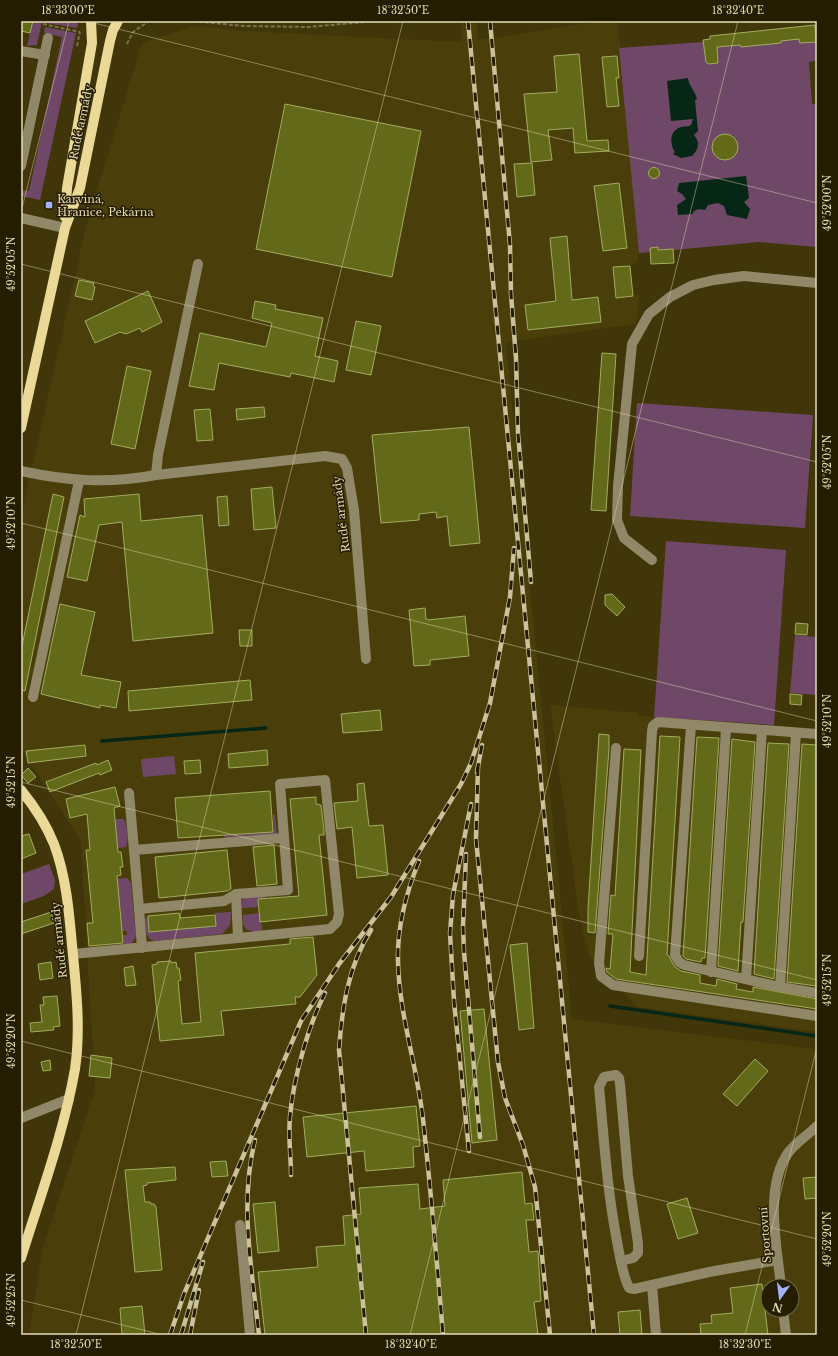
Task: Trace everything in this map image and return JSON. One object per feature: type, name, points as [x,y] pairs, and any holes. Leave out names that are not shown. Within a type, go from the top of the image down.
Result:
[{"type":"main road","name":"Rudé armády","points":[[65,228],[67,188],[92,43],[91,21]]},
{"type":"main road","name":"Rudé armády","points":[[21,428],[65,228],[80,188],[110,41],[113,30],[118,21]]},
{"type":"main road","name":"Rudé armády","points":[[21,790],[40,815],[54,844],[63,877],[73,954],[78,1033],[75,1068],[69,1099],[21,1258]]},
{"type":"street","points":[[21,166],[48,38]]},
{"type":"street","points":[[21,51],[45,55]]},
{"type":"street","points":[[21,218],[65,228]]},
{"type":"street","points":[[156,475],[158,455],[198,264]]},
{"type":"street","points":[[652,560],[624,538],[617,520],[618,486],[632,344],[649,314],[670,297],[693,285],[714,280],[744,276],[817,283]]},
{"type":"street","name":"Rudé armády","points":[[21,471],[57,479],[79,481],[135,479],[156,475],[325,456],[342,459],[347,468],[354,510],[366,659]]},
{"type":"street","points":[[33,697],[79,481]]},
{"type":"street","points":[[640,956],[653,726],[658,722],[817,734]]},
{"type":"street","points":[[691,725],[675,955],[679,962],[711,972],[780,987],[817,993]]},
{"type":"street","points":[[711,972],[726,728]]},
{"type":"street","points":[[746,979],[762,730]]},
{"type":"street","points":[[780,987],[796,733]]},
{"type":"street","points":[[616,748],[599,963],[601,976],[613,985],[817,1016]]},
{"type":"street","points":[[73,954],[330,929],[337,922],[339,914],[325,780],[280,784],[288,890],[236,894],[224,901],[139,908]]},
{"type":"street","points":[[129,792],[142,948]]},
{"type":"street","points":[[134,850],[283,838]]},
{"type":"street","points":[[236,894],[238,938]]},
{"type":"street","points":[[621,1261],[633,1258],[638,1253],[638,1243],[628,1176],[620,1084],[619,1078],[616,1075],[604,1077],[599,1087],[611,1212],[624,1279],[629,1288],[634,1289],[778,1260]]},
{"type":"street","points":[[21,1118],[69,1099]]},
{"type":"street","name":"Sportovní","points":[[780,1278],[774,1210],[777,1177],[788,1154],[817,1126]]},
{"type":"street","points":[[240,1225],[250,1335]]},
{"type":"street","points":[[652,1285],[656,1335]]},
{"type":"street","points":[[784,1318],[786,1335]]},
{"type":"path","points":[[127,44],[133,32],[149,21]]},
{"type":"path","points":[[193,21],[244,26],[307,27],[377,21]]},
{"type":"path","points":[[43,24],[80,32],[77,46]]},
{"type":"shaded area","points":[[33,21],[42,21],[37,45],[27,46]]},
{"type":"shaded area","points":[[46,21],[76,21],[78,24],[77,28],[46,23]]},
{"type":"shaded area","points":[[460,21],[476,21],[478,40],[602,21],[618,21],[639,253],[638,261],[630,266],[633,296],[640,295],[636,324],[506,342],[572,1019],[817,1049],[817,1335],[29,1335],[42,1251],[95,1089],[81,841],[21,748],[21,517],[86,226],[142,43],[195,26],[242,31],[462,42]]},
{"type":"shaded area","points":[[815,25],[817,34],[817,60],[809,62],[812,104],[817,104],[817,247],[758,242],[674,250],[674,263],[659,262],[659,264],[651,264],[650,252],[639,253],[619,48],[703,42],[710,39],[710,36]]},
{"type":"shaded area","points":[[45,27],[76,33],[40,200],[21,196],[21,190],[29,191],[62,37],[44,33]]},
{"type":"shaded area","points":[[688,78],[697,99],[695,100],[698,131],[694,135],[698,146],[692,156],[681,158],[673,154],[675,152],[671,141],[672,137],[677,129],[691,125],[693,119],[671,121],[667,81]]},
{"type":"shaded area","points":[[746,176],[749,198],[744,202],[750,209],[747,219],[727,215],[724,206],[718,203],[708,205],[705,210],[698,209],[693,212],[693,214],[678,215],[677,205],[686,199],[677,191],[679,183]]},
{"type":"shaded area","points":[[637,403],[813,415],[805,528],[630,516]]},
{"type":"shaded area","points":[[666,541],[786,550],[774,725],[654,717]]},
{"type":"shaded area","points":[[795,635],[817,637],[817,695],[790,693]]},
{"type":"shaded area","points":[[550,705],[638,713],[638,716],[817,730],[817,1032],[638,1007],[590,958],[579,914]]},
{"type":"shaded area","points":[[174,756],[176,774],[143,777],[141,759]]},
{"type":"shaded area","points":[[273,815],[275,815],[277,836],[225,839],[224,835],[274,831]]},
{"type":"shaded area","points":[[115,819],[123,819],[125,821],[128,837],[126,847],[118,848]]},
{"type":"shaded area","points":[[49,864],[55,880],[54,889],[44,896],[21,904],[21,874]]},
{"type":"shaded area","points":[[127,878],[131,883],[136,936],[132,943],[124,945],[122,935],[127,935],[127,931],[122,931],[117,879]]},
{"type":"shaded area","points":[[246,897],[266,897],[266,899],[258,900],[258,907],[242,908],[242,900]]},
{"type":"shaded area","points":[[231,912],[230,925],[222,934],[155,941],[147,936],[145,930],[144,920],[148,916],[149,931],[216,925],[215,913]]},
{"type":"shaded area","points":[[259,913],[263,933],[247,930],[243,924],[243,915]]},
{"type":"building","points":[[21,21],[33,21],[30,33],[21,31]]},
{"type":"building","points":[[815,25],[816,42],[800,43],[799,39],[781,41],[781,43],[741,47],[740,45],[717,47],[718,63],[708,64],[706,62],[703,40],[710,39],[710,36]]},
{"type":"building","points":[[579,54],[587,141],[608,140],[609,151],[575,153],[573,128],[548,130],[552,160],[531,162],[524,94],[557,92],[554,56]]},
{"type":"building","points":[[617,56],[619,78],[616,78],[619,106],[607,107],[602,57]]},
{"type":"building","points":[[285,104],[421,131],[392,277],[256,249]]},
{"type":"building","points":[[725,134],[734,138],[738,147],[734,156],[725,160],[716,156],[712,147],[716,138]]},
{"type":"building","points":[[532,163],[535,195],[517,197],[514,164]]},
{"type":"building","points":[[652,168],[656,168],[658,169],[658,177],[652,178],[649,175],[649,171]]},
{"type":"building","points":[[619,183],[627,248],[603,251],[594,186]]},
{"type":"building","points":[[567,236],[572,300],[598,297],[601,322],[528,330],[525,305],[556,301],[550,238]]},
{"type":"building","points":[[658,247],[658,250],[673,249],[674,263],[651,264],[650,248]]},
{"type":"building","points":[[630,266],[633,296],[616,298],[613,267]]},
{"type":"building","points":[[79,280],[94,283],[93,286],[95,287],[92,300],[75,296]]},
{"type":"building","points":[[148,291],[162,322],[142,332],[140,328],[126,334],[120,332],[95,343],[85,321]]},
{"type":"building","points":[[255,301],[276,305],[275,309],[323,318],[315,356],[338,361],[334,382],[291,373],[290,377],[219,363],[214,390],[189,386],[200,333],[266,347],[272,323],[252,318]]},
{"type":"building","points":[[356,321],[381,326],[371,375],[346,370]]},
{"type":"building","points":[[602,353],[616,354],[606,511],[591,510]]},
{"type":"building","points":[[127,366],[151,371],[135,449],[111,444]]},
{"type":"building","points":[[264,407],[265,417],[237,420],[236,409]]},
{"type":"building","points":[[210,409],[213,440],[197,441],[194,410]]},
{"type":"building","points":[[469,427],[480,543],[450,546],[447,516],[437,518],[436,512],[419,514],[419,520],[381,523],[372,435]]},
{"type":"building","points":[[272,487],[276,528],[254,530],[251,489]]},
{"type":"building","points":[[53,494],[64,497],[25,691],[21,690],[21,651]]},
{"type":"building","points":[[139,494],[141,521],[202,515],[213,633],[133,641],[122,522],[99,525],[87,581],[67,577],[80,515],[85,517],[84,499]]},
{"type":"building","points":[[227,496],[229,525],[219,526],[217,497]]},
{"type":"building","points":[[612,594],[625,607],[617,616],[605,605],[605,595]]},
{"type":"building","points":[[60,604],[95,612],[81,675],[121,682],[116,708],[100,705],[100,708],[41,694]]},
{"type":"building","points":[[425,608],[426,619],[428,620],[465,616],[469,656],[430,660],[430,665],[414,666],[409,610]]},
{"type":"building","points":[[796,623],[808,624],[807,635],[795,634]]},
{"type":"building","points":[[239,630],[252,630],[252,646],[240,646]]},
{"type":"building","points":[[250,680],[252,700],[129,711],[128,691]]},
{"type":"building","points":[[790,694],[802,695],[801,705],[790,704]]},
{"type":"building","points":[[380,710],[382,730],[343,733],[341,714]]},
{"type":"building","points":[[599,734],[609,735],[609,749],[595,933],[588,932],[588,909]]},
{"type":"building","points":[[660,736],[680,737],[667,955],[674,966],[681,971],[700,975],[700,983],[716,986],[717,979],[737,984],[736,989],[753,992],[753,987],[817,999],[817,1009],[616,979],[607,972],[606,968],[610,969],[613,934],[608,934],[611,895],[615,896],[624,749],[641,750],[630,972],[646,975]]},
{"type":"building","points":[[697,737],[719,738],[705,958],[702,958],[701,962],[686,959],[683,956]]},
{"type":"building","points":[[732,739],[755,742],[743,922],[741,922],[738,971],[718,966]]},
{"type":"building","points":[[768,743],[789,744],[774,979],[754,974]]},
{"type":"building","points":[[802,744],[817,745],[817,986],[787,982]]},
{"type":"building","points":[[85,745],[86,756],[28,763],[26,751]]},
{"type":"building","points":[[267,750],[268,765],[229,768],[228,754]]},
{"type":"building","points":[[108,760],[112,770],[100,775],[99,773],[50,792],[46,782]]},
{"type":"building","points":[[200,760],[201,773],[185,774],[184,761]]},
{"type":"building","points":[[28,768],[36,777],[28,783],[21,775]]},
{"type":"building","points":[[364,783],[369,826],[383,825],[388,875],[357,878],[352,827],[337,829],[334,803],[358,801],[357,784]]},
{"type":"building","points":[[115,787],[120,806],[114,808],[118,852],[121,852],[123,867],[120,867],[121,875],[117,876],[123,943],[89,946],[87,923],[93,923],[86,850],[90,850],[87,814],[70,818],[66,799]]},
{"type":"building","points":[[270,791],[273,832],[178,838],[175,798]]},
{"type":"building","points":[[316,797],[316,804],[321,805],[324,830],[324,835],[319,835],[327,915],[260,922],[258,899],[299,896],[290,799]]},
{"type":"building","points":[[29,834],[36,853],[21,859],[21,836]]},
{"type":"building","points":[[274,845],[277,884],[257,886],[253,847]]},
{"type":"building","points":[[227,850],[231,889],[227,891],[159,898],[155,857]]},
{"type":"building","points":[[51,912],[54,923],[21,934],[21,922]]},
{"type":"building","points":[[179,913],[180,918],[215,915],[216,926],[149,932],[148,916]]},
{"type":"building","points":[[313,937],[317,975],[300,997],[295,997],[296,1004],[221,1011],[224,1035],[160,1041],[152,965],[157,964],[157,962],[176,962],[177,968],[179,968],[181,980],[178,981],[182,1024],[201,1022],[195,953],[290,944],[290,939]]},
{"type":"building","points":[[527,943],[534,1028],[519,1030],[510,945]]},
{"type":"building","points":[[51,962],[53,978],[40,980],[38,964]]},
{"type":"building","points":[[133,966],[136,985],[126,986],[124,968]]},
{"type":"building","points":[[57,996],[60,1026],[53,1027],[54,1030],[31,1032],[30,1023],[42,1022],[40,1005],[44,1005],[43,997]]},
{"type":"building","points":[[484,1009],[497,1140],[472,1143],[460,1011]]},
{"type":"building","points":[[91,1055],[112,1058],[110,1078],[89,1076]]},
{"type":"building","points":[[755,1059],[768,1071],[737,1106],[723,1094]]},
{"type":"building","points":[[50,1060],[51,1070],[43,1071],[41,1062]]},
{"type":"building","points":[[416,1106],[420,1146],[413,1147],[414,1167],[366,1171],[364,1151],[307,1157],[303,1117]]},
{"type":"building","points":[[226,1161],[228,1176],[212,1177],[210,1162]]},
{"type":"building","points":[[175,1167],[176,1180],[147,1183],[147,1185],[143,1186],[145,1202],[150,1202],[156,1207],[162,1270],[135,1272],[125,1170]]},
{"type":"building","points":[[522,1172],[525,1204],[532,1203],[534,1220],[526,1220],[529,1252],[538,1251],[541,1301],[534,1302],[538,1335],[265,1335],[258,1272],[318,1267],[316,1247],[345,1245],[343,1216],[361,1214],[359,1188],[418,1184],[420,1209],[445,1206],[443,1180]]},
{"type":"building","points":[[817,1177],[817,1198],[805,1199],[803,1178]]},
{"type":"building","points":[[687,1198],[698,1233],[678,1239],[667,1204]]},
{"type":"building","points":[[275,1202],[279,1251],[258,1253],[253,1204]]},
{"type":"building","points":[[760,1284],[760,1318],[766,1318],[768,1335],[701,1335],[700,1324],[712,1323],[711,1315],[733,1313],[730,1288]]},
{"type":"building","points":[[142,1306],[145,1335],[122,1335],[120,1308]]},
{"type":"building","points":[[640,1310],[642,1335],[620,1335],[618,1312]]},
{"type":"waterway","points":[[102,741],[266,728]]},
{"type":"waterway","points":[[610,1006],[817,1036]]},
{"type":"railway","points":[[468,21],[594,1335]]},
{"type":"railway","points":[[490,21],[510,245],[511,294],[516,358],[518,434],[531,582]]},
{"type":"railway","points":[[170,1335],[184,1294],[301,1021],[339,964],[391,897],[461,784],[471,763],[490,703],[510,597],[514,548]]},
{"type":"railway","points":[[477,772],[482,745]]},
{"type":"railway","points":[[478,767],[476,839],[498,1062],[505,1098],[523,1145],[535,1187],[550,1335]]},
{"type":"railway","points":[[469,1151],[454,1001],[450,933],[453,895],[471,804]]},
{"type":"railway","points":[[466,854],[463,927],[464,952],[480,1137]]},
{"type":"railway","points":[[419,861],[403,910],[398,948],[399,981],[401,1001],[417,1079],[423,1119],[443,1335]]},
{"type":"railway","points":[[366,1335],[339,1050],[344,1003],[357,958],[371,930]]},
{"type":"railway","points":[[291,1175],[289,1124],[294,1087],[307,1037],[325,993]]},
{"type":"railway","points":[[255,1140],[250,1164],[247,1213],[250,1262],[259,1335]]},
{"type":"railway","points":[[181,1335],[203,1262]]},
{"type":"railway","points":[[190,1335],[199,1290]]},
{"type":"place","name":"Karviná, Hranice, Pekárna","points":[[49,205]]}]
